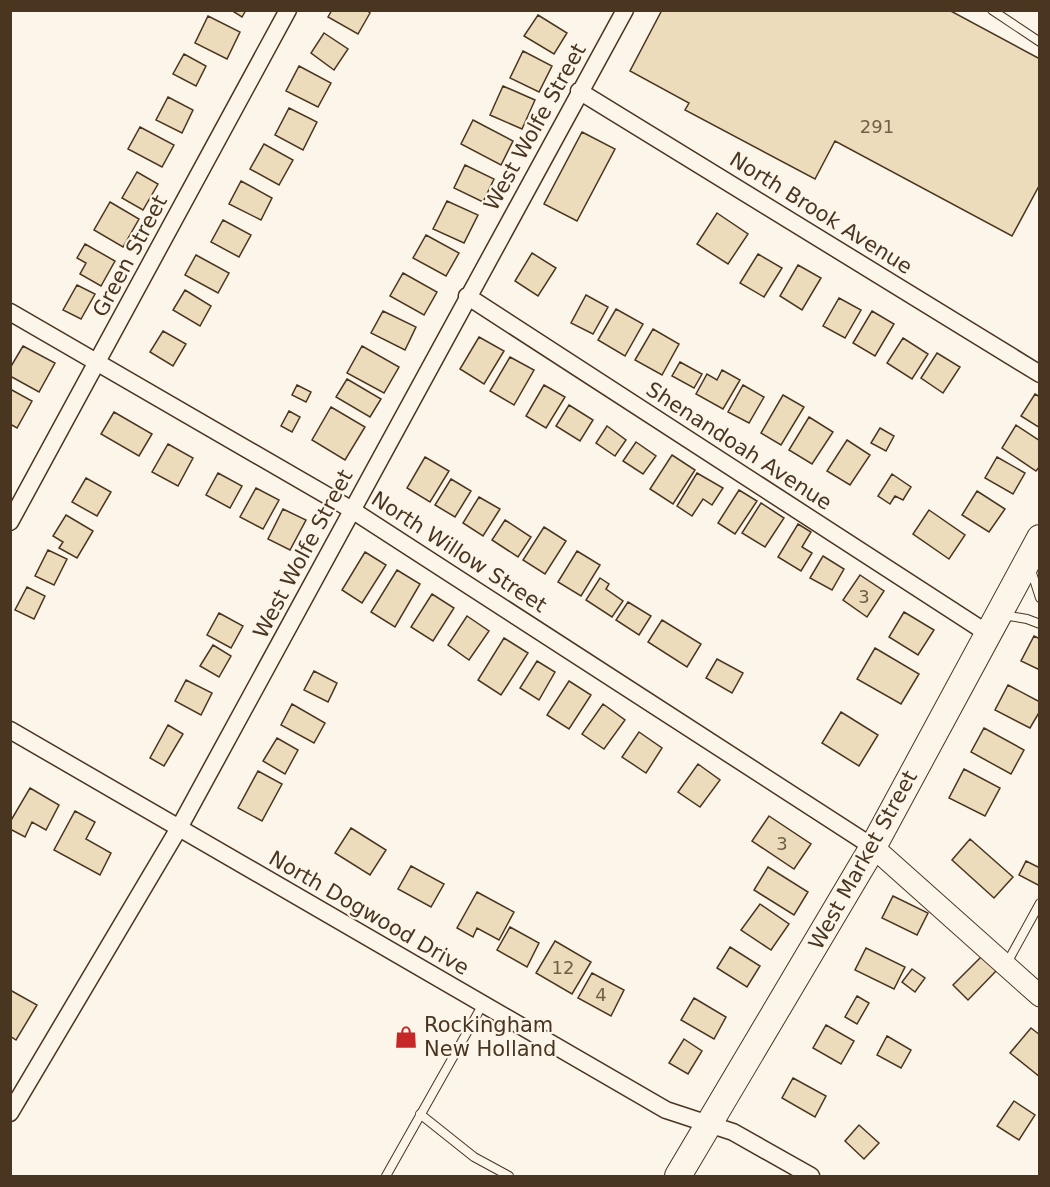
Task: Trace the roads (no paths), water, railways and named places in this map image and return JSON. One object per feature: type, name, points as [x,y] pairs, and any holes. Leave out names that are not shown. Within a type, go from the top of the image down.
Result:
[{"type":"main road","name":"West Market Street","points":[[678,1176],[873,847],[1034,547]]},
{"type":"street","name":"Green Street","points":[[10,522],[288,10]]},
{"type":"street","name":"West Wolfe Street","points":[[10,1113],[179,828],[467,296],[625,10]]},
{"type":"street","name":"North Brook Avenue","points":[[579,91],[1040,374]]},
{"type":"street","name":"Shenandoah Avenue","points":[[467,296],[992,624]]},
{"type":"street","name":"North Willow Street","points":[[10,312],[352,510],[873,847]]},
{"type":"street","name":"North Dogwood Drive","points":[[10,730],[666,1110],[733,1132],[812,1176]]},
{"type":"street","points":[[873,847],[1040,996]]},
{"type":"lane","points":[[992,10],[1040,42]]},
{"type":"lane","points":[[1034,547],[1032,580],[1040,598]]},
{"type":"lane","points":[[992,624],[1027,619],[1040,624]]},
{"type":"lane","points":[[1006,965],[1040,903]]},
{"type":"lane","points":[[386,1176],[483,1004]]},
{"type":"lane","points":[[420,1114],[474,1157],[509,1176]]},
{"type":"place","name":"Rockingham New Holland","points":[[406,1037]]}]
